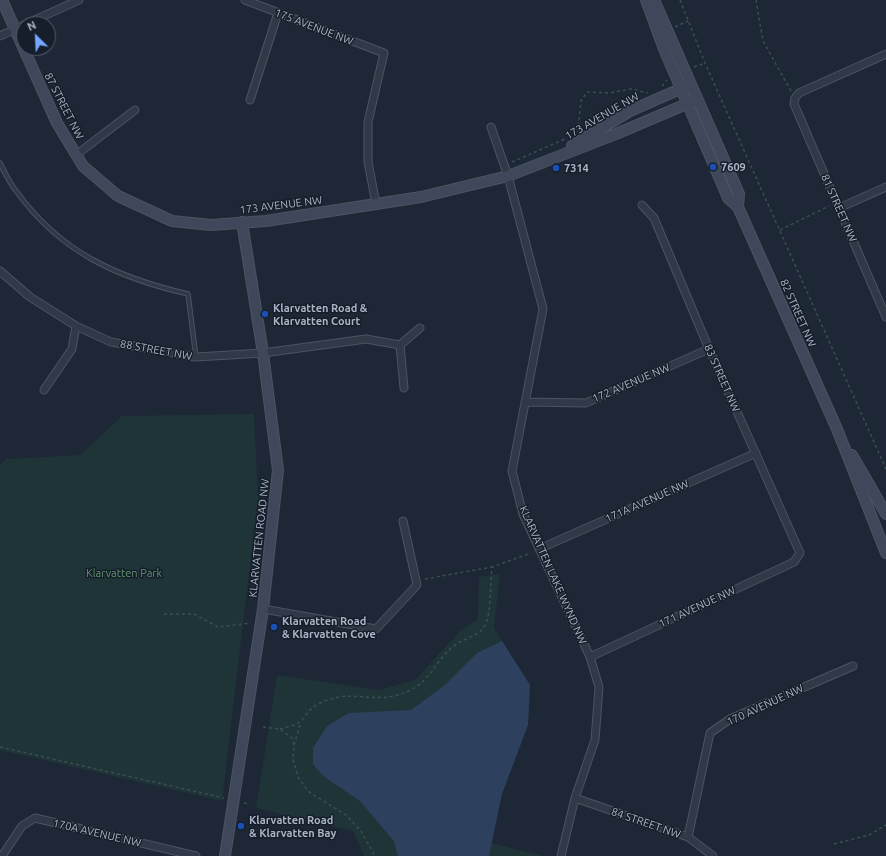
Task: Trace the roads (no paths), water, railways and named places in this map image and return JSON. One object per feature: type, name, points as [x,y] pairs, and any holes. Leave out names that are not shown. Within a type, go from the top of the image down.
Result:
[{"type":"street","name":"87 STREET NW","points":[[2,0],[57,122],[76,155],[135,110]]},
{"type":"street","points":[[43,16],[79,0]]},
{"type":"street","name":"175 AVENUE NW","points":[[245,0],[384,53],[368,122],[368,162],[376,204]]},
{"type":"street","name":"82 STREET NW","points":[[646,0],[662,44],[686,87]]},
{"type":"street","name":"82 STREET NW","points":[[654,0],[728,198],[738,207],[837,429],[886,553]]},
{"type":"street","points":[[250,100],[278,13]]},
{"type":"street","points":[[0,36],[14,29]]},
{"type":"street","name":"81 STREET NW","points":[[886,54],[805,90],[795,98],[794,104],[886,317]]},
{"type":"street","name":"173 AVENUE NW","points":[[550,160],[630,111],[686,87]]},
{"type":"street","name":"173 AVENUE NW","points":[[76,155],[83,166],[118,196],[172,221],[212,225],[266,221],[421,197],[508,176],[692,102]]},
{"type":"street","points":[[491,127],[508,176]]},
{"type":"street","name":"KLARVATTEN LAKE WYND NW","points":[[508,176],[543,309],[512,471],[522,514],[590,657],[599,687],[594,740],[575,798],[561,856]]},
{"type":"street","points":[[838,206],[886,187]]},
{"type":"street","name":"83 STREET NW","points":[[642,204],[654,218],[709,349],[800,553]]},
{"type":"street","name":"KLARVATTEN ROAD NW","points":[[225,856],[263,609],[278,470],[263,353],[242,222]]},
{"type":"street","name":"88 STREET NW","points":[[0,271],[30,298],[76,326],[110,342],[196,357],[263,353],[366,339],[400,345]]},
{"type":"street","points":[[44,390],[72,349],[76,326]]},
{"type":"street","points":[[404,388],[400,345],[420,328]]},
{"type":"street","name":"172 AVENUE NW","points":[[525,402],[586,403],[709,349]]},
{"type":"street","name":"82 STREET NW","points":[[837,429],[886,514]]},
{"type":"street","name":"171A AVENUE NW","points":[[539,549],[756,453]]},
{"type":"street","points":[[263,609],[376,629],[417,585],[403,521]]},
{"type":"street","name":"171 AVENUE NW","points":[[590,657],[794,562],[800,553]]},
{"type":"street","name":"170 AVENUE NW","points":[[688,837],[710,733],[730,719],[853,666]]},
{"type":"street","name":"84 STREET NW","points":[[575,798],[688,837],[713,856]]},
{"type":"street","name":"170A AVENUE NW","points":[[2,856],[22,826],[35,818],[196,856]]},
{"type":"lane","points":[[0,163],[16,192],[36,215],[59,237],[90,259],[124,276],[156,287],[188,294],[196,357]]},
{"type":"water","points":[[502,641],[530,685],[528,725],[502,794],[489,856],[398,856],[394,841],[360,801],[323,776],[313,764],[313,748],[327,726],[349,713],[411,710],[445,685],[477,653]]},
{"type":"place","name":"7609","points":[[713,167]]},
{"type":"place","name":"7314","points":[[556,168]]},
{"type":"place","name":"Klarvatten Road & Klarvatten Court","points":[[265,314]]},
{"type":"place","name":"Klarvatten Road & Klarvatten Cove","points":[[274,627]]},
{"type":"place","name":"Klarvatten Road & Klarvatten Bay","points":[[241,826]]},
{"type":"park label","name":"Klarvatten Park","points":[[124,573]]}]
